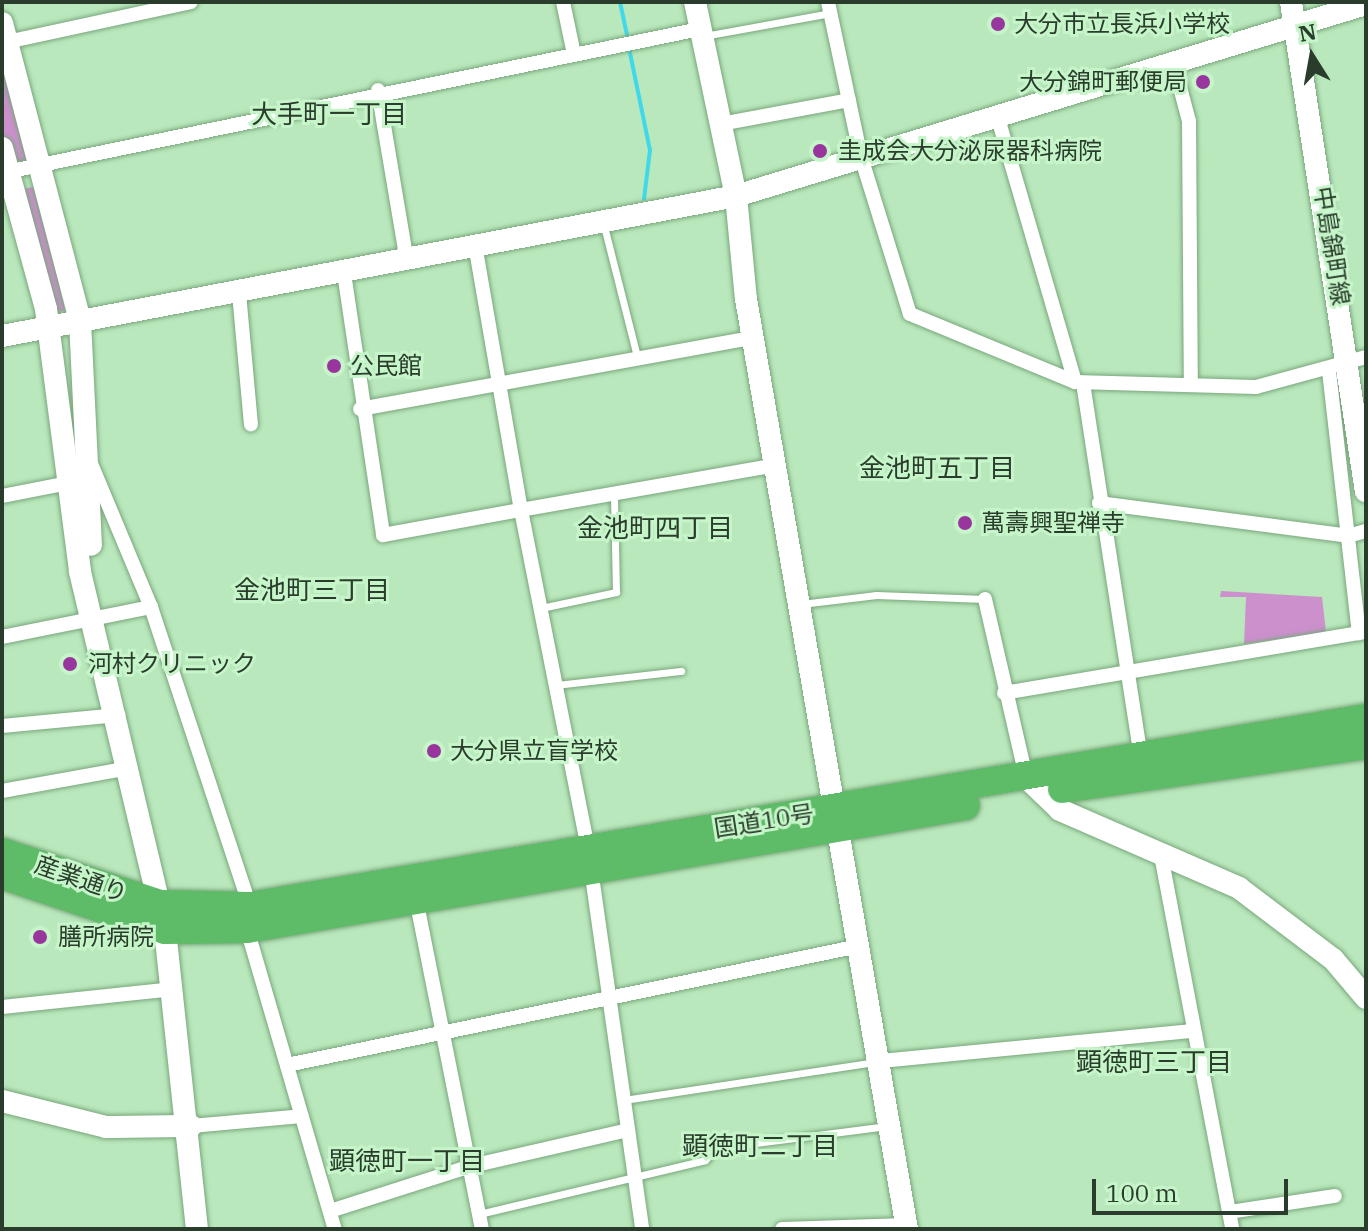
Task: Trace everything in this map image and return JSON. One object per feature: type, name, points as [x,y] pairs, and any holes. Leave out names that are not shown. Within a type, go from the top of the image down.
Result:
[{"type":"highway","name":"国道10号","points":[[1032,785],[1141,756],[1366,718]]},
{"type":"highway","name":"国道10号","points":[[248,917],[589,859],[834,822],[1032,785],[1366,745]]},
{"type":"highway","name":"産業通り","points":[[2,852],[163,917]]},
{"type":"highway","name":"国道10号","points":[[163,917],[248,917],[416,899],[589,859]]},
{"type":"highway","name":"産業通り","points":[[8,881],[163,917]]},
{"type":"street","points":[[96,618],[92,466],[80,321],[4,35],[134,8],[191,2]]},
{"type":"street","points":[[563,2],[574,54]]},
{"type":"street","points":[[695,2],[736,196],[752,338],[907,1227],[782,1229]]},
{"type":"street","points":[[2,336],[476,250],[736,196],[1173,61],[1300,11],[1366,4]]},
{"type":"street","points":[[830,8],[861,157],[910,314],[1079,382],[1256,387],[1361,362]]},
{"type":"street","name":"中島錦町線","points":[[1300,11],[1361,362],[1366,491]]},
{"type":"street","points":[[5,172],[378,90],[701,33]]},
{"type":"street","points":[[1173,61],[1189,121],[1191,385]]},
{"type":"street","points":[[378,90],[407,262]]},
{"type":"street","points":[[720,124],[849,100]]},
{"type":"street","points":[[997,115],[1079,382],[1141,756]]},
{"type":"street","points":[[2,148],[5,172],[49,326],[74,482],[80,572],[96,618],[163,917],[191,1126],[197,1229]]},
{"type":"street","points":[[476,250],[521,510],[589,859],[642,1229]]},
{"type":"street","points":[[344,273],[360,409],[383,535],[776,465]]},
{"type":"street","points":[[239,293],[251,424]]},
{"type":"street","points":[[360,409],[752,338]]},
{"type":"street","points":[[1004,693],[1128,675],[1363,633],[1329,371]]},
{"type":"street","points":[[92,466],[151,607],[248,917],[335,1229]]},
{"type":"street","points":[[2,496],[74,482]]},
{"type":"street","points":[[1099,503],[1348,536],[1366,531]]},
{"type":"street","points":[[985,599],[1004,693],[1032,785],[1060,810],[1206,868],[1271,910],[1333,959],[1366,998]]},
{"type":"street","points":[[2,637],[151,607]]},
{"type":"street","points":[[2,726],[118,715]]},
{"type":"street","points":[[2,791],[130,768]]},
{"type":"street","points":[[1160,850],[1232,1229]]},
{"type":"street","points":[[416,899],[480,1222]]},
{"type":"street","points":[[287,1065],[859,946]]},
{"type":"street","points":[[2,1007],[174,989]]},
{"type":"street","points":[[880,1061],[1194,1031]]},
{"type":"street","points":[[2,1101],[106,1127],[191,1126],[302,1116]]},
{"type":"street","points":[[330,1211],[471,1166],[628,1130]]},
{"type":"street","points":[[1229,1212],[1335,1196]]},
{"type":"lane","points":[[701,33],[830,8]]},
{"type":"lane","points":[[603,223],[638,360]]},
{"type":"lane","points":[[540,608],[616,592],[614,493]]},
{"type":"lane","points":[[798,604],[876,595],[985,599]]},
{"type":"lane","points":[[556,685],[681,671]]},
{"type":"lane","points":[[624,1100],[880,1061]]},
{"type":"lane","points":[[480,1222],[635,1176],[705,1160],[716,1148],[890,1126]]},
{"type":"shaded area","points":[[2,64],[30,159],[11,164],[2,128]]},
{"type":"shaded area","points":[[37,186],[65,310],[53,313],[19,190]]},
{"type":"shaded area","points":[[1221,591],[1322,597],[1326,632],[1244,644],[1246,597],[1220,597]]},
{"type":"waterway","points":[[620,2],[628,40]]},
{"type":"waterway","points":[[629,48],[650,150],[644,199]]},
{"type":"place","name":"大分市立長浜小学校","points":[[998,24]]},
{"type":"place","name":"大分錦町郵便局","points":[[1203,82]]},
{"type":"place","name":"圭成会大分泌尿器科病院","points":[[820,151]]},
{"type":"place","name":"公民館","points":[[334,366]]},
{"type":"place","name":"萬壽興聖禅寺","points":[[965,523]]},
{"type":"place","name":"河村クリニック","points":[[70,664]]},
{"type":"place","name":"大分県立盲学校","points":[[434,751]]},
{"type":"place","name":"膳所病院","points":[[40,937]]},
{"type":"district","name":"大手町一丁目","points":[[329,114]]},
{"type":"district","name":"金池町五丁目","points":[[937,468]]},
{"type":"district","name":"金池町四丁目","points":[[655,528]]},
{"type":"district","name":"金池町三丁目","points":[[312,590]]},
{"type":"district","name":"顕徳町三丁目","points":[[1154,1062]]},
{"type":"district","name":"顕徳町二丁目","points":[[760,1146]]},
{"type":"district","name":"顕徳町一丁目","points":[[407,1161]]}]
